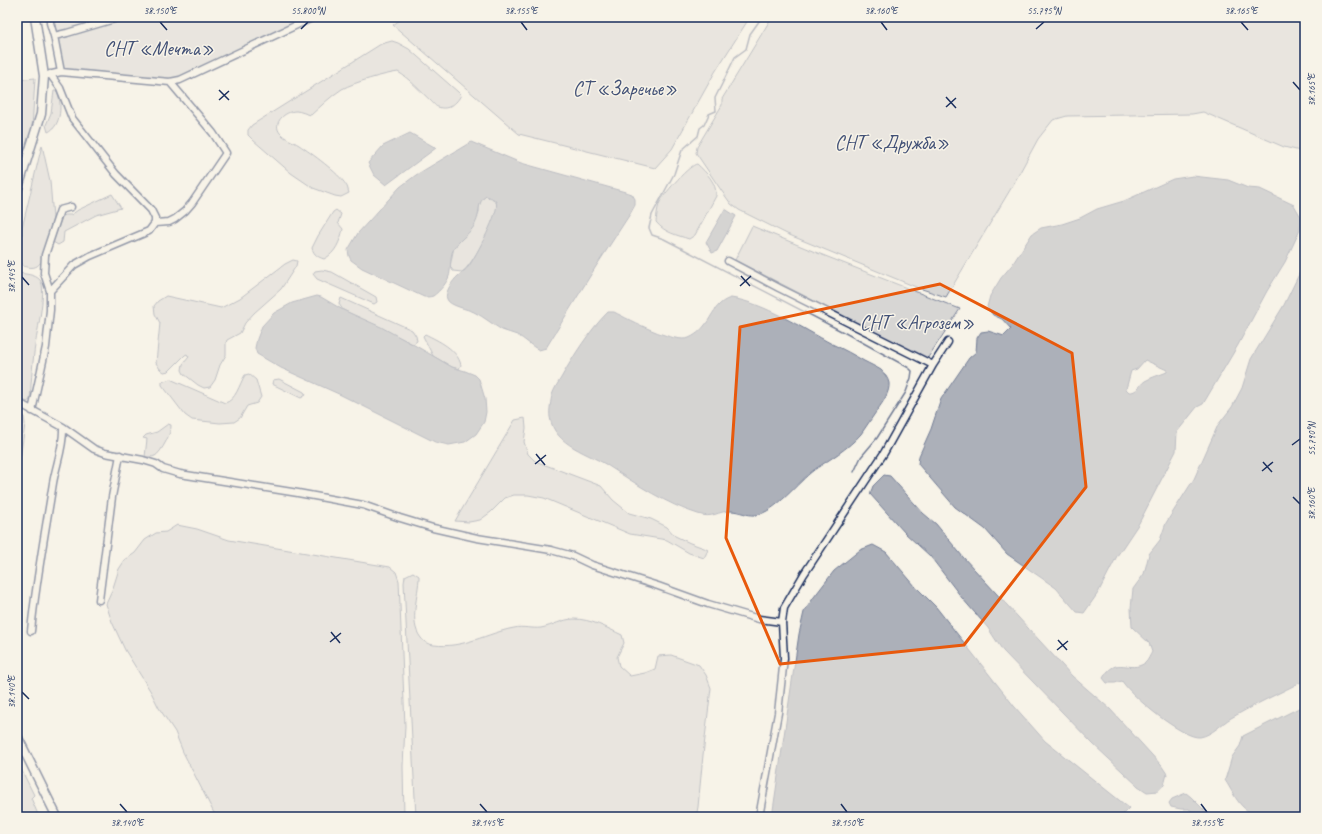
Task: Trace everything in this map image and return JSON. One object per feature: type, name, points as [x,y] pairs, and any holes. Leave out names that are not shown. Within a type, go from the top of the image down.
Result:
[{"type":"main road","points":[[17,191],[42,114],[47,75],[36,17]]},
{"type":"main road","points":[[17,736],[57,817]]},
{"type":"street","points":[[50,17],[61,72]]},
{"type":"street","points":[[54,36],[121,17]]},
{"type":"street","points":[[47,75],[61,72],[170,82],[180,80],[314,17]]},
{"type":"street","points":[[47,75],[60,88],[72,118],[116,174],[151,210],[155,218],[155,223]]},
{"type":"street","points":[[50,291],[74,265],[90,256],[148,231],[155,223],[169,222],[175,219],[192,203],[226,153],[213,133],[170,82]]},
{"type":"street","points":[[32,411],[46,347],[50,310],[50,291],[44,273],[45,255],[60,210],[70,207]]},
{"type":"street","points":[[728,261],[933,365]]},
{"type":"street","points":[[759,817],[778,713],[784,658],[782,622],[784,608],[790,596],[884,453],[933,365],[948,342]]},
{"type":"street","points":[[17,402],[63,427],[94,449],[105,453],[143,460],[180,474],[363,505],[433,528],[477,538],[551,550],[573,556],[592,565],[723,608],[759,619],[782,622]]},
{"type":"street","points":[[31,631],[36,582],[55,470],[63,436],[63,427]]},
{"type":"street","points":[[99,600],[112,497],[120,455]]},
{"type":"highlighted area","points":[[940,284],[1072,353],[1086,487],[964,645],[780,664],[726,538],[740,327]]},
{"type":"green space","name":"СНТ «Мечта»","points":[[54,17],[312,17],[179,78],[150,78],[62,69]]},
{"type":"green space","name":"СТ «Заречье»","points":[[404,17],[750,17],[715,72],[672,149],[655,168],[519,134],[393,25]]},
{"type":"green space","name":"СНТ «Дружба»","points":[[772,17],[1305,17],[1305,149],[1304,152],[1284,147],[1203,112],[1192,114],[1067,116],[1053,120],[1038,139],[1013,185],[946,297],[916,287],[787,234],[739,210],[731,204],[696,153],[697,147],[722,105],[722,99]]},
{"type":"green space","points":[[392,41],[409,49],[461,95],[452,106],[445,108],[437,107],[411,82],[398,72],[348,86],[334,95],[311,115],[298,111],[288,113],[281,118],[278,125],[278,129],[282,135],[310,153],[337,175],[347,186],[349,193],[341,197],[313,188],[291,173],[248,135],[248,130],[252,125],[381,44]]},
{"type":"green space","points":[[35,78],[32,129],[17,171],[17,80]]},
{"type":"green space","points":[[54,91],[57,91],[59,96],[60,113],[56,125],[48,132],[46,125],[51,113]]},
{"type":"green space","points":[[42,145],[50,181],[53,218],[41,262],[35,267],[31,267],[23,266],[18,253],[22,239],[22,228]]},
{"type":"green space","points":[[697,164],[713,182],[716,196],[695,235],[689,239],[663,229],[656,222],[657,211],[661,200],[672,185],[683,174]]},
{"type":"green space","points":[[112,194],[121,208],[96,215],[64,232],[63,242],[58,245],[53,242],[62,217],[65,215],[71,215],[78,210]]},
{"type":"green space","points":[[486,196],[496,202],[497,205],[493,222],[472,261],[462,272],[453,271],[450,266],[454,247],[468,233],[479,212],[481,199]]},
{"type":"green space","points":[[336,210],[341,214],[338,223],[343,229],[339,242],[334,250],[324,259],[316,255],[312,248],[333,212]]},
{"type":"green space","name":"СНТ «Агрозем»","points":[[752,226],[960,309],[927,359],[735,260]]},
{"type":"green space","points":[[293,260],[297,261],[296,266],[281,289],[254,313],[245,323],[240,333],[227,340],[226,355],[220,365],[215,380],[210,387],[204,388],[198,385],[184,374],[182,370],[183,364],[189,357],[187,354],[169,371],[164,372],[160,369],[156,363],[160,323],[155,314],[154,306],[158,301],[166,296],[221,308],[240,298],[285,264]]},
{"type":"green space","points":[[322,270],[332,272],[376,297],[377,302],[374,304],[317,279],[313,274],[315,271]]},
{"type":"green space","points":[[17,273],[38,278],[42,285],[43,293],[34,353],[30,400],[27,402],[17,397]]},
{"type":"green space","points":[[341,298],[412,330],[417,341],[413,344],[343,310],[339,304]]},
{"type":"green space","points":[[425,334],[447,346],[456,354],[461,365],[459,369],[452,367],[433,356],[423,336]]},
{"type":"green space","points":[[249,374],[256,380],[261,397],[257,403],[247,406],[240,418],[234,422],[220,423],[192,420],[185,415],[162,385],[162,382],[170,379],[225,403],[232,399],[245,375]]},
{"type":"green space","points":[[279,379],[304,392],[306,395],[301,398],[272,384],[273,380]]},
{"type":"green space","points":[[17,409],[24,417],[25,424],[17,482]]},
{"type":"green space","points":[[525,418],[526,428],[524,442],[528,454],[535,461],[601,486],[613,500],[629,513],[651,519],[667,527],[675,536],[708,550],[704,558],[689,553],[667,540],[630,534],[544,498],[528,495],[514,495],[505,498],[491,512],[480,520],[469,522],[455,521],[515,420]]},
{"type":"green space","points":[[168,424],[171,425],[170,432],[160,451],[155,456],[145,457],[147,439],[143,438],[146,435],[157,432]]},
{"type":"green space","points":[[177,525],[197,529],[229,540],[390,567],[396,572],[399,581],[405,726],[403,766],[404,817],[216,817],[183,752],[175,732],[125,650],[112,622],[106,604],[119,569],[125,560],[135,553],[145,540],[156,533],[166,532]]},
{"type":"green space","points":[[413,572],[419,576],[415,608],[415,624],[417,632],[428,644],[445,646],[455,645],[504,630],[521,627],[541,628],[566,620],[580,619],[599,624],[622,635],[624,643],[617,657],[619,666],[630,676],[655,669],[658,656],[671,655],[699,665],[706,675],[711,688],[696,817],[416,817],[404,583],[405,576]]},
{"type":"green space","points":[[17,761],[34,795],[31,798],[39,817],[17,817]]},
{"type":"shaded area","points":[[410,133],[436,148],[386,185],[374,175],[368,163],[383,146]]},
{"type":"shaded area","points":[[471,142],[521,163],[632,194],[635,199],[635,205],[630,214],[546,348],[539,350],[523,338],[502,330],[478,314],[451,304],[447,299],[446,296],[452,283],[469,266],[495,214],[497,207],[496,202],[491,198],[486,196],[483,199],[480,205],[477,220],[473,227],[453,249],[451,255],[450,274],[446,282],[433,296],[424,297],[362,268],[351,260],[349,256],[348,250],[358,233],[400,187],[416,175]]},
{"type":"shaded area","points":[[1193,176],[1228,180],[1248,188],[1260,189],[1294,205],[1301,217],[1300,230],[1285,262],[1203,404],[1197,407],[1177,432],[1176,451],[1139,523],[1117,556],[1098,593],[1084,613],[1077,612],[1056,588],[1007,554],[985,529],[955,507],[918,464],[919,456],[931,429],[941,399],[969,358],[976,352],[977,338],[981,332],[988,331],[1004,336],[1011,329],[1002,319],[993,315],[987,307],[990,296],[1001,278],[1012,265],[1032,234],[1041,228],[1062,224],[1080,218],[1097,209],[1124,201],[1173,179]],"holes":[[[1145,360],[1167,370],[1167,372],[1145,381],[1132,392],[1129,392],[1126,389],[1131,371],[1137,369]]]},
{"type":"shaded area","points":[[725,209],[736,216],[717,251],[712,253],[706,242]]},
{"type":"shaded area","points":[[1305,262],[1305,680],[1227,720],[1204,736],[1192,736],[1170,724],[1146,706],[1127,688],[1122,681],[1107,683],[1103,678],[1113,667],[1134,667],[1145,663],[1152,652],[1149,643],[1132,627],[1131,608],[1133,589],[1144,574],[1149,554],[1160,540],[1166,523],[1194,479],[1218,425],[1232,407],[1242,388],[1251,359],[1284,305]]},
{"type":"shaded area","points":[[317,296],[343,310],[381,327],[452,367],[475,375],[479,379],[485,399],[486,412],[484,422],[476,434],[465,442],[449,445],[435,442],[341,395],[281,368],[257,354],[255,348],[262,326],[274,313],[292,303]]},
{"type":"shaded area","points":[[731,298],[756,305],[783,317],[881,370],[887,377],[889,383],[884,400],[861,434],[845,449],[808,475],[779,503],[764,513],[756,515],[731,511],[708,516],[698,514],[652,494],[602,462],[574,448],[558,435],[553,427],[550,417],[552,395],[582,344],[594,327],[608,312],[614,312],[663,335],[682,339],[689,338],[698,333],[720,304]]},
{"type":"shaded area","points":[[884,475],[890,476],[923,513],[936,524],[963,557],[1072,676],[1110,709],[1161,765],[1167,774],[1164,785],[1158,791],[1147,792],[1138,786],[1093,744],[1003,651],[988,628],[962,598],[930,556],[905,533],[870,494],[873,486]]},
{"type":"shaded area","points":[[873,545],[886,552],[915,586],[936,607],[1014,706],[1045,741],[1129,808],[1120,817],[772,817],[799,634],[804,612],[834,571],[860,550]]},
{"type":"shaded area","points":[[1305,705],[1305,817],[1255,817],[1240,804],[1225,780],[1232,757],[1240,746],[1243,736]]},
{"type":"shaded area","points":[[1186,793],[1211,817],[1199,817],[1189,809],[1171,807],[1169,803],[1172,799]]},
{"type":"waterway","points":[[762,17],[750,34],[746,49],[735,57],[715,98],[716,111],[709,114],[704,125],[700,128],[698,136],[682,150],[674,174],[652,215],[649,228],[652,235],[664,239],[847,334],[912,371],[906,392],[877,438],[861,457],[854,472]]}]
